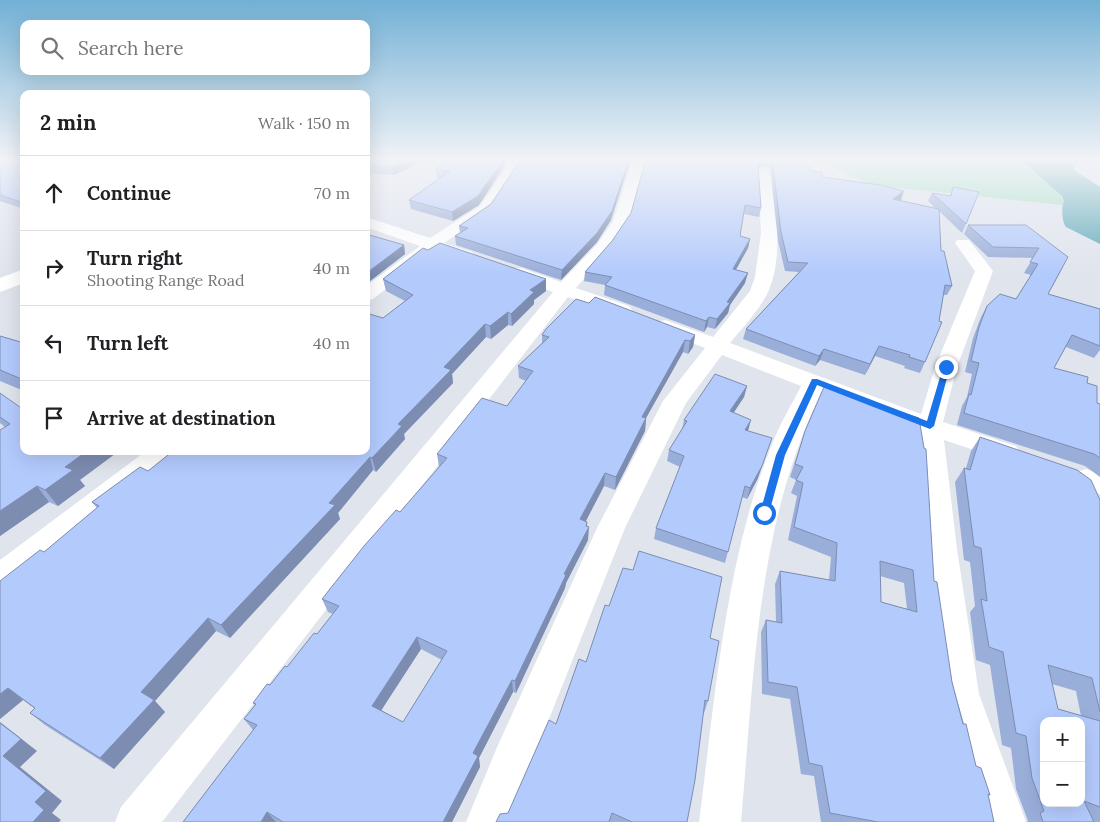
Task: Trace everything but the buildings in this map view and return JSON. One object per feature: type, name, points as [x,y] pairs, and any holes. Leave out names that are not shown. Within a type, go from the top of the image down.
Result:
[{"type":"main road","points":[[0,277],[20,268]]},
{"type":"main road","points":[[0,286],[20,277]]},
{"type":"street","points":[[370,292],[432,244],[485,209],[493,197]]},
{"type":"street","points":[[136,822],[564,289],[604,246],[621,221],[628,197]]},
{"type":"street","points":[[487,822],[610,528],[674,401],[759,292],[766,274],[770,250],[767,197]]},
{"type":"street","points":[[370,223],[564,289],[815,381],[930,426],[1030,459]]},
{"type":"street","points":[[963,243],[984,271],[946,367],[930,426],[942,549],[961,694],[1005,822]]},
{"type":"street","points":[[720,822],[741,631],[764,513],[781,455],[815,381]]},
{"type":"street","points":[[0,578],[159,455]]},
{"type":"street","points":[[1084,478],[1092,485],[1100,503]]},
{"type":"green space","points":[[989,197],[1062,197],[1064,201],[1062,205]]},
{"type":"water","points":[[1063,197],[1100,197],[1100,244],[1066,227],[1062,207],[1064,201]]},
{"type":"route","points":[[764,513],[781,455],[815,381],[930,426],[946,367]]}]
